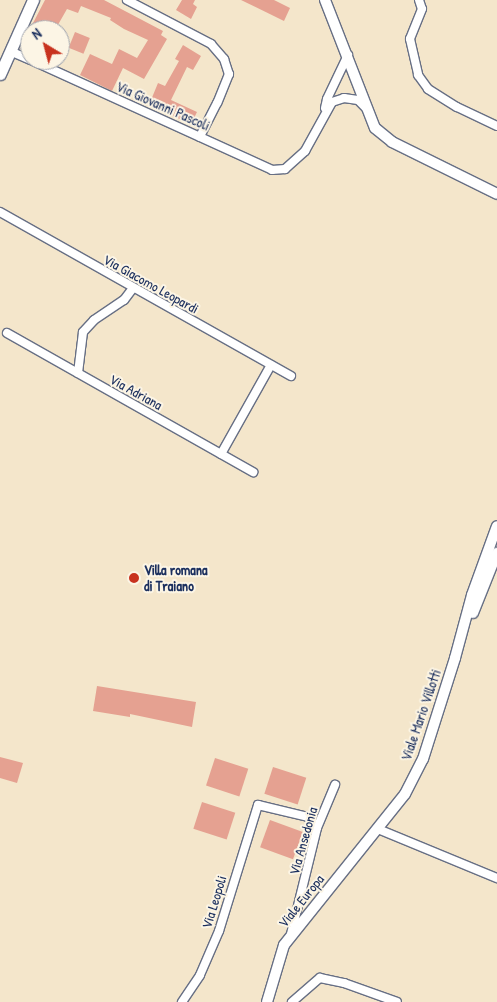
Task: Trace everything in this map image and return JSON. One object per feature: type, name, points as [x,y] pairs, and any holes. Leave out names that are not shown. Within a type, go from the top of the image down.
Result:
[{"type":"main road","points":[[0,74],[33,0]]},
{"type":"street","points":[[127,0],[211,44],[224,59],[229,74],[217,104],[200,137]]},
{"type":"street","points":[[325,0],[375,128],[392,142],[497,194]]},
{"type":"street","points":[[419,0],[422,9],[410,39],[418,75],[428,88],[449,102],[497,126]]},
{"type":"street","name":"Via Giovanni Pascoli","points":[[10,51],[20,56]]},
{"type":"street","points":[[324,117],[327,99],[348,56]]},
{"type":"street","name":"Via Giovanni Pascoli","points":[[52,70],[272,170],[285,169],[304,151],[324,117]]},
{"type":"street","points":[[324,117],[332,102],[344,98],[358,100],[367,108]]},
{"type":"street","name":"Via Giacomo Leopardi","points":[[0,212],[291,376]]},
{"type":"street","points":[[78,373],[83,332],[94,320],[124,300],[132,288]]},
{"type":"street","name":"Via Adriana","points":[[7,333],[253,472]]},
{"type":"street","points":[[222,454],[271,365]]},
{"type":"street","name":"Viale Mario Villotti","points":[[378,829],[405,794],[423,759],[455,658],[472,594],[497,526]]},
{"type":"street","name":"Viale Mario Villotti","points":[[455,658],[497,553]]},
{"type":"street","name":"Via Ansedonia","points":[[291,934],[317,828],[335,785]]},
{"type":"street","name":"Via Leopoli","points":[[182,1002],[200,975],[219,931],[258,804],[308,817],[317,828]]},
{"type":"street","points":[[378,829],[497,878]]},
{"type":"street","name":"Viale Europa","points":[[267,1002],[284,945],[291,934],[378,829]]},
{"type":"street","points":[[292,1002],[320,978],[344,983],[397,1002]]},
{"type":"building","points":[[45,0],[104,0],[163,31],[161,35],[167,39],[144,79],[123,68],[112,91],[80,75],[90,54],[112,64],[119,49],[137,58],[148,40],[124,29],[110,20],[111,18],[81,6],[78,13],[67,9],[61,20],[35,20]]},
{"type":"building","points":[[182,0],[195,0],[193,4],[197,7],[191,19],[176,10]]},
{"type":"building","points":[[241,0],[274,0],[290,8],[284,21]]},
{"type":"building","points":[[75,32],[90,38],[83,54],[70,48]]},
{"type":"building","points":[[183,45],[201,56],[193,70],[187,67],[171,100],[197,112],[191,124],[173,116],[175,111],[151,100],[158,83],[165,86],[179,61],[175,59]]},
{"type":"building","points":[[97,686],[196,702],[192,727],[130,714],[130,717],[93,711]]},
{"type":"building","points":[[0,757],[23,763],[17,783],[0,778]]},
{"type":"building","points":[[215,758],[248,769],[239,796],[206,786]]},
{"type":"building","points":[[273,767],[306,778],[298,804],[264,794]]},
{"type":"building","points":[[202,802],[235,813],[227,839],[193,829]]},
{"type":"building","points":[[270,820],[303,832],[293,859],[260,847]]},
{"type":"place","name":"Villa romana di Traiano","points":[[134,578]]}]
